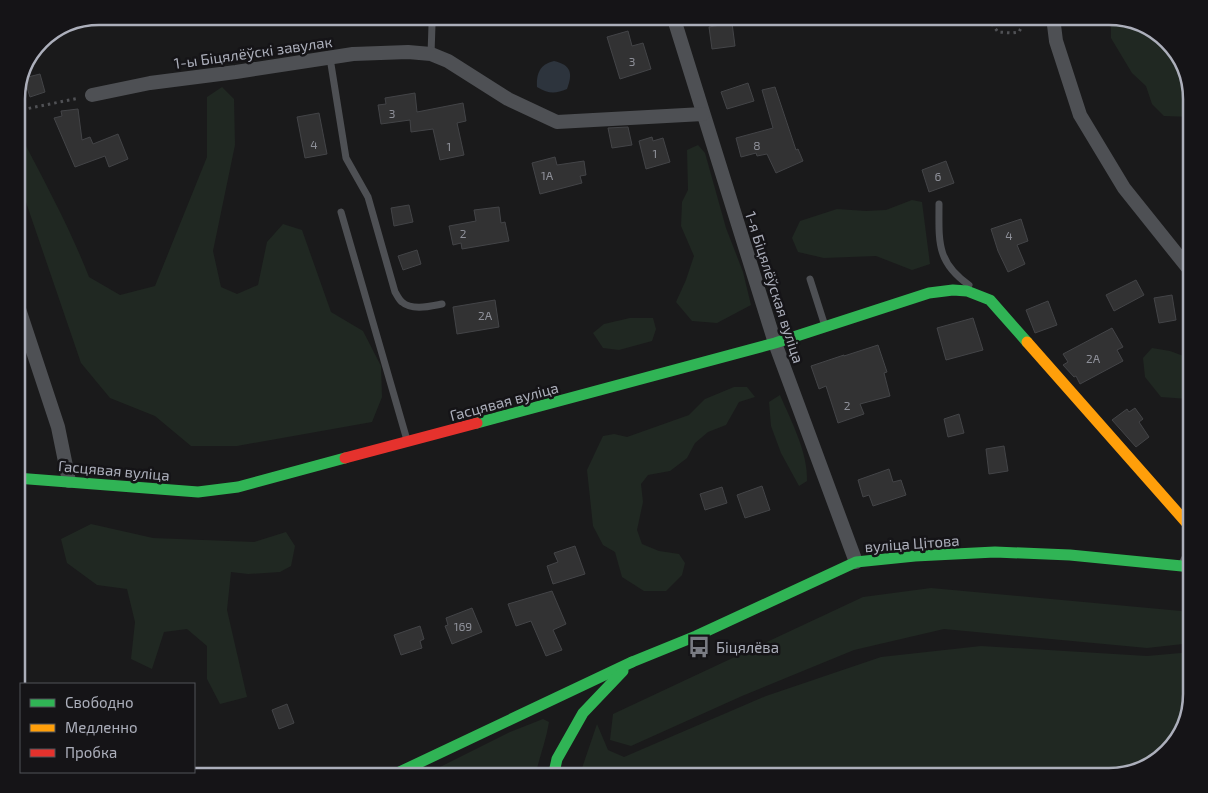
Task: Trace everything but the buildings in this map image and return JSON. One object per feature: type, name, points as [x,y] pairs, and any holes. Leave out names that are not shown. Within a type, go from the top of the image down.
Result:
[{"type":"street","name":"1-я Біцялёўская вуліца","points":[[676,25],[775,343],[856,562]]},
{"type":"street","points":[[1054,25],[1056,41],[1080,115],[1124,188],[1183,262]]},
{"type":"street","name":"1-ы Біцялёўскі завулак","points":[[92,95],[150,83],[353,54],[408,52],[431,54],[448,61],[508,99],[557,122],[703,114]]},
{"type":"street","name":"Гасцявая вуліца","points":[[25,479],[198,492],[238,487],[775,343],[929,293],[952,290],[967,291],[990,300]]},
{"type":"street","points":[[990,300],[1183,519]]},
{"type":"street","points":[[25,327],[58,427],[69,482]]},
{"type":"street","name":"вуліца Цітова","points":[[408,768],[632,662],[696,636],[856,562],[915,556],[995,552],[1070,555],[1183,563]]},
{"type":"street","points":[[556,768],[557,759],[583,713],[632,662]]},
{"type":"lane","points":[[431,54],[432,25]]},
{"type":"lane","points":[[330,58],[346,158],[368,197],[395,292],[403,302],[411,306],[421,307],[442,304]]},
{"type":"lane","points":[[939,204],[939,236],[942,255],[956,276],[990,300]]},
{"type":"lane","points":[[340,212],[408,442]]},
{"type":"lane","points":[[810,279],[826,327]]},
{"type":"path","points":[[993,25],[998,32],[1012,33],[1019,32],[1022,25]]},
{"type":"path","points":[[25,109],[92,95]]},
{"type":"shaded area","points":[[1111,25],[1123,26],[1142,33],[1165,50],[1175,66],[1180,80],[1183,117],[1164,116],[1152,104],[1146,86],[1132,73],[1111,38]]},
{"type":"shaded area","points":[[554,61],[567,67],[570,78],[567,89],[552,93],[537,87],[537,82],[538,74],[542,67]]},
{"type":"shaded area","points":[[222,87],[234,99],[235,145],[213,251],[221,287],[237,294],[258,285],[267,242],[283,224],[302,230],[331,312],[363,331],[381,366],[382,397],[372,422],[237,446],[191,446],[155,416],[110,398],[81,363],[25,199],[25,144],[67,226],[89,277],[120,295],[155,286],[207,157],[207,97]]},
{"type":"shaded area","points":[[698,145],[705,153],[726,228],[743,272],[751,305],[717,323],[692,321],[676,302],[694,256],[681,226],[682,202],[688,190],[687,150]]},
{"type":"shaded area","points":[[912,200],[922,202],[930,264],[912,270],[876,256],[824,258],[798,252],[792,238],[800,221],[837,209],[886,210]]},
{"type":"shaded area","points":[[630,318],[653,318],[656,329],[652,341],[619,350],[603,348],[593,333],[604,324]]},
{"type":"shaded area","points":[[1152,348],[1183,356],[1183,399],[1161,397],[1145,377],[1143,358]]},
{"type":"shaded area","points":[[734,387],[747,387],[755,397],[739,402],[726,425],[708,432],[695,443],[687,458],[670,471],[648,475],[641,484],[643,502],[637,530],[642,544],[659,551],[679,554],[685,563],[682,575],[666,591],[644,591],[622,577],[615,552],[603,545],[593,526],[587,470],[603,436],[614,434],[627,437],[689,415],[705,399]]},
{"type":"shaded area","points":[[780,395],[805,459],[807,481],[799,486],[781,453],[771,426],[769,402]]},
{"type":"shaded area","points":[[91,524],[153,538],[254,542],[286,532],[295,546],[291,566],[280,572],[248,574],[231,572],[227,610],[247,697],[220,704],[207,679],[207,646],[187,629],[164,632],[152,669],[131,659],[135,622],[127,589],[97,585],[67,563],[61,539]]},
{"type":"shaded area","points":[[931,588],[1183,611],[1183,644],[1147,648],[944,629],[854,650],[742,696],[631,746],[610,740],[613,714],[863,597]]},
{"type":"shaded area","points":[[981,646],[1147,656],[1183,653],[1182,703],[1175,727],[1158,750],[1142,760],[1128,765],[1109,768],[582,768],[597,724],[608,750],[624,757],[766,696],[881,657]]},
{"type":"shaded area","points":[[543,719],[549,722],[537,768],[438,768],[510,732]]},
{"type":"traffic: fast","points":[[477,423],[775,343],[929,293],[953,290],[967,291],[990,300],[1027,342]]},
{"type":"traffic: fast","points":[[25,479],[198,492],[238,487],[345,458]]},
{"type":"traffic: fast","points":[[632,662],[696,636],[856,562],[915,556],[995,552],[1070,555],[1183,566]]},
{"type":"traffic: fast","points":[[408,768],[632,662]]},
{"type":"traffic: fast","points":[[555,768],[557,759],[583,713],[623,671]]},
{"type":"traffic: slow","points":[[1027,342],[1183,519]]},
{"type":"traffic: jam","points":[[345,458],[477,423]]},
{"type":"place","name":"Біцялёва","points":[[699,647]]}]
